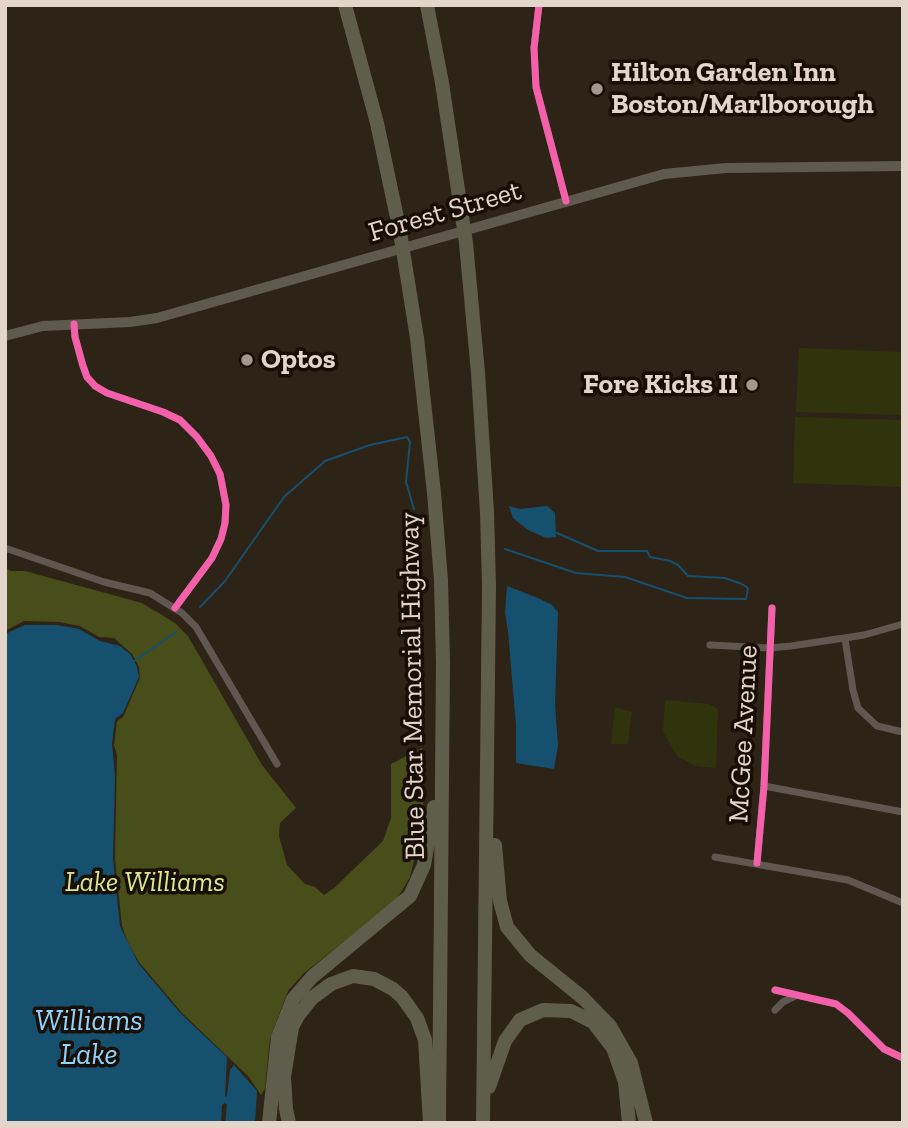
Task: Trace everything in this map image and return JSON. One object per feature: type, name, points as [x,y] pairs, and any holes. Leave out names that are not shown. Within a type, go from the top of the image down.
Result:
[{"type":"highway","name":"Blue Star Memorial Highway","points":[[345,5],[383,148],[402,244],[431,455],[441,580],[439,1123]]},
{"type":"highway","points":[[427,5],[459,194],[475,335],[488,533],[483,1123]]},
{"type":"highway","points":[[488,708],[497,874],[505,922],[530,955],[591,1004],[610,1026],[631,1063],[646,1123]]},
{"type":"highway","points":[[269,1123],[278,1037],[293,999],[312,977],[396,910],[414,889],[428,846],[442,750]]},
{"type":"highway","points":[[289,1123],[284,1077],[292,1027],[312,998],[331,984],[353,976],[374,979],[393,989],[417,1017],[425,1040],[430,1123]]},
{"type":"highway","points":[[483,1123],[491,1079],[510,1032],[524,1017],[552,1009],[566,1010],[585,1017],[608,1039],[618,1057],[625,1082],[629,1123]]},
{"type":"main road","name":"Forest Street","points":[[5,336],[37,326],[124,323],[151,319],[649,177],[701,169],[903,166]]},
{"type":"street","points":[[539,5],[534,48],[536,88],[566,201]]},
{"type":"street","points":[[74,324],[83,366],[87,377],[95,386],[180,421],[197,437],[220,474],[226,505],[221,539],[212,558],[175,608]]},
{"type":"street","points":[[5,548],[104,582],[150,593],[175,608],[196,627],[277,764]]},
{"type":"street","name":"McGee Avenue","points":[[757,863],[764,786],[772,608]]},
{"type":"street","points":[[710,645],[771,648],[845,639],[881,632],[903,624]]},
{"type":"street","points":[[845,639],[858,708],[877,726],[903,732]]},
{"type":"street","points":[[764,786],[903,812]]},
{"type":"street","points":[[715,857],[848,880],[903,903]]},
{"type":"street","points":[[775,990],[836,1004],[884,1049],[903,1058]]},
{"type":"street","points":[[775,1010],[795,996]]},
{"type":"green space","points":[[799,348],[903,352],[903,415],[796,412]]},
{"type":"green space","points":[[795,417],[903,420],[902,487],[793,483]]},
{"type":"green space","name":"Lake Williams","points":[[5,568],[142,603],[175,623],[188,636],[262,765],[296,808],[280,823],[279,836],[287,865],[305,884],[315,887],[324,895],[383,841],[391,818],[391,764],[422,748],[424,797],[420,836],[410,877],[397,899],[303,974],[288,991],[270,1038],[265,1088],[261,1095],[248,1076],[182,1013],[139,962],[122,926],[115,859],[117,755],[114,745],[117,721],[123,717],[140,678],[139,667],[132,654],[114,638],[99,637],[80,626],[59,622],[24,621],[5,631]]},
{"type":"green space","points":[[665,700],[709,704],[718,709],[716,768],[695,766],[677,756],[663,732]]},
{"type":"green space","points":[[615,707],[632,712],[628,744],[611,744]]},
{"type":"water","points":[[509,506],[520,509],[547,506],[555,513],[556,537],[546,538],[528,530],[513,518]]},
{"type":"water","points":[[507,586],[552,605],[558,612],[555,705],[558,746],[554,769],[516,763],[516,726],[505,613]]},
{"type":"water","name":"Williams Lake","points":[[25,625],[57,625],[79,629],[100,641],[120,646],[131,655],[137,667],[139,677],[123,713],[115,719],[112,744],[115,776],[113,859],[120,926],[138,963],[181,1014],[227,1057],[225,1097],[230,1070],[234,1065],[257,1091],[255,1123],[225,1123],[225,1103],[222,1105],[221,1123],[5,1123],[5,634]]},
{"type":"waterway","points":[[200,607],[225,581],[284,497],[325,461],[370,445],[407,437],[410,442],[406,482],[414,509]]},
{"type":"waterway","points":[[505,549],[576,573],[625,577],[687,598],[746,599],[748,588],[725,578],[688,576],[678,565],[650,557],[647,551],[598,551],[557,533]]},
{"type":"waterway","points":[[133,662],[176,632]]},
{"type":"cycle path","points":[[539,5],[534,48],[536,87],[566,201]]},
{"type":"cycle path","points":[[74,324],[83,366],[87,377],[95,386],[180,420],[197,437],[220,474],[226,505],[221,539],[212,558],[175,608]]},
{"type":"cycle path","points":[[757,863],[764,786],[772,608]]},
{"type":"cycle path","points":[[775,990],[836,1004],[884,1049],[903,1058]]},
{"type":"place","name":"Hilton Garden Inn Boston/Marlborough","points":[[597,89]]},
{"type":"place","name":"Optos","points":[[247,360]]},
{"type":"place","name":"Fore Kicks II","points":[[752,385]]}]
